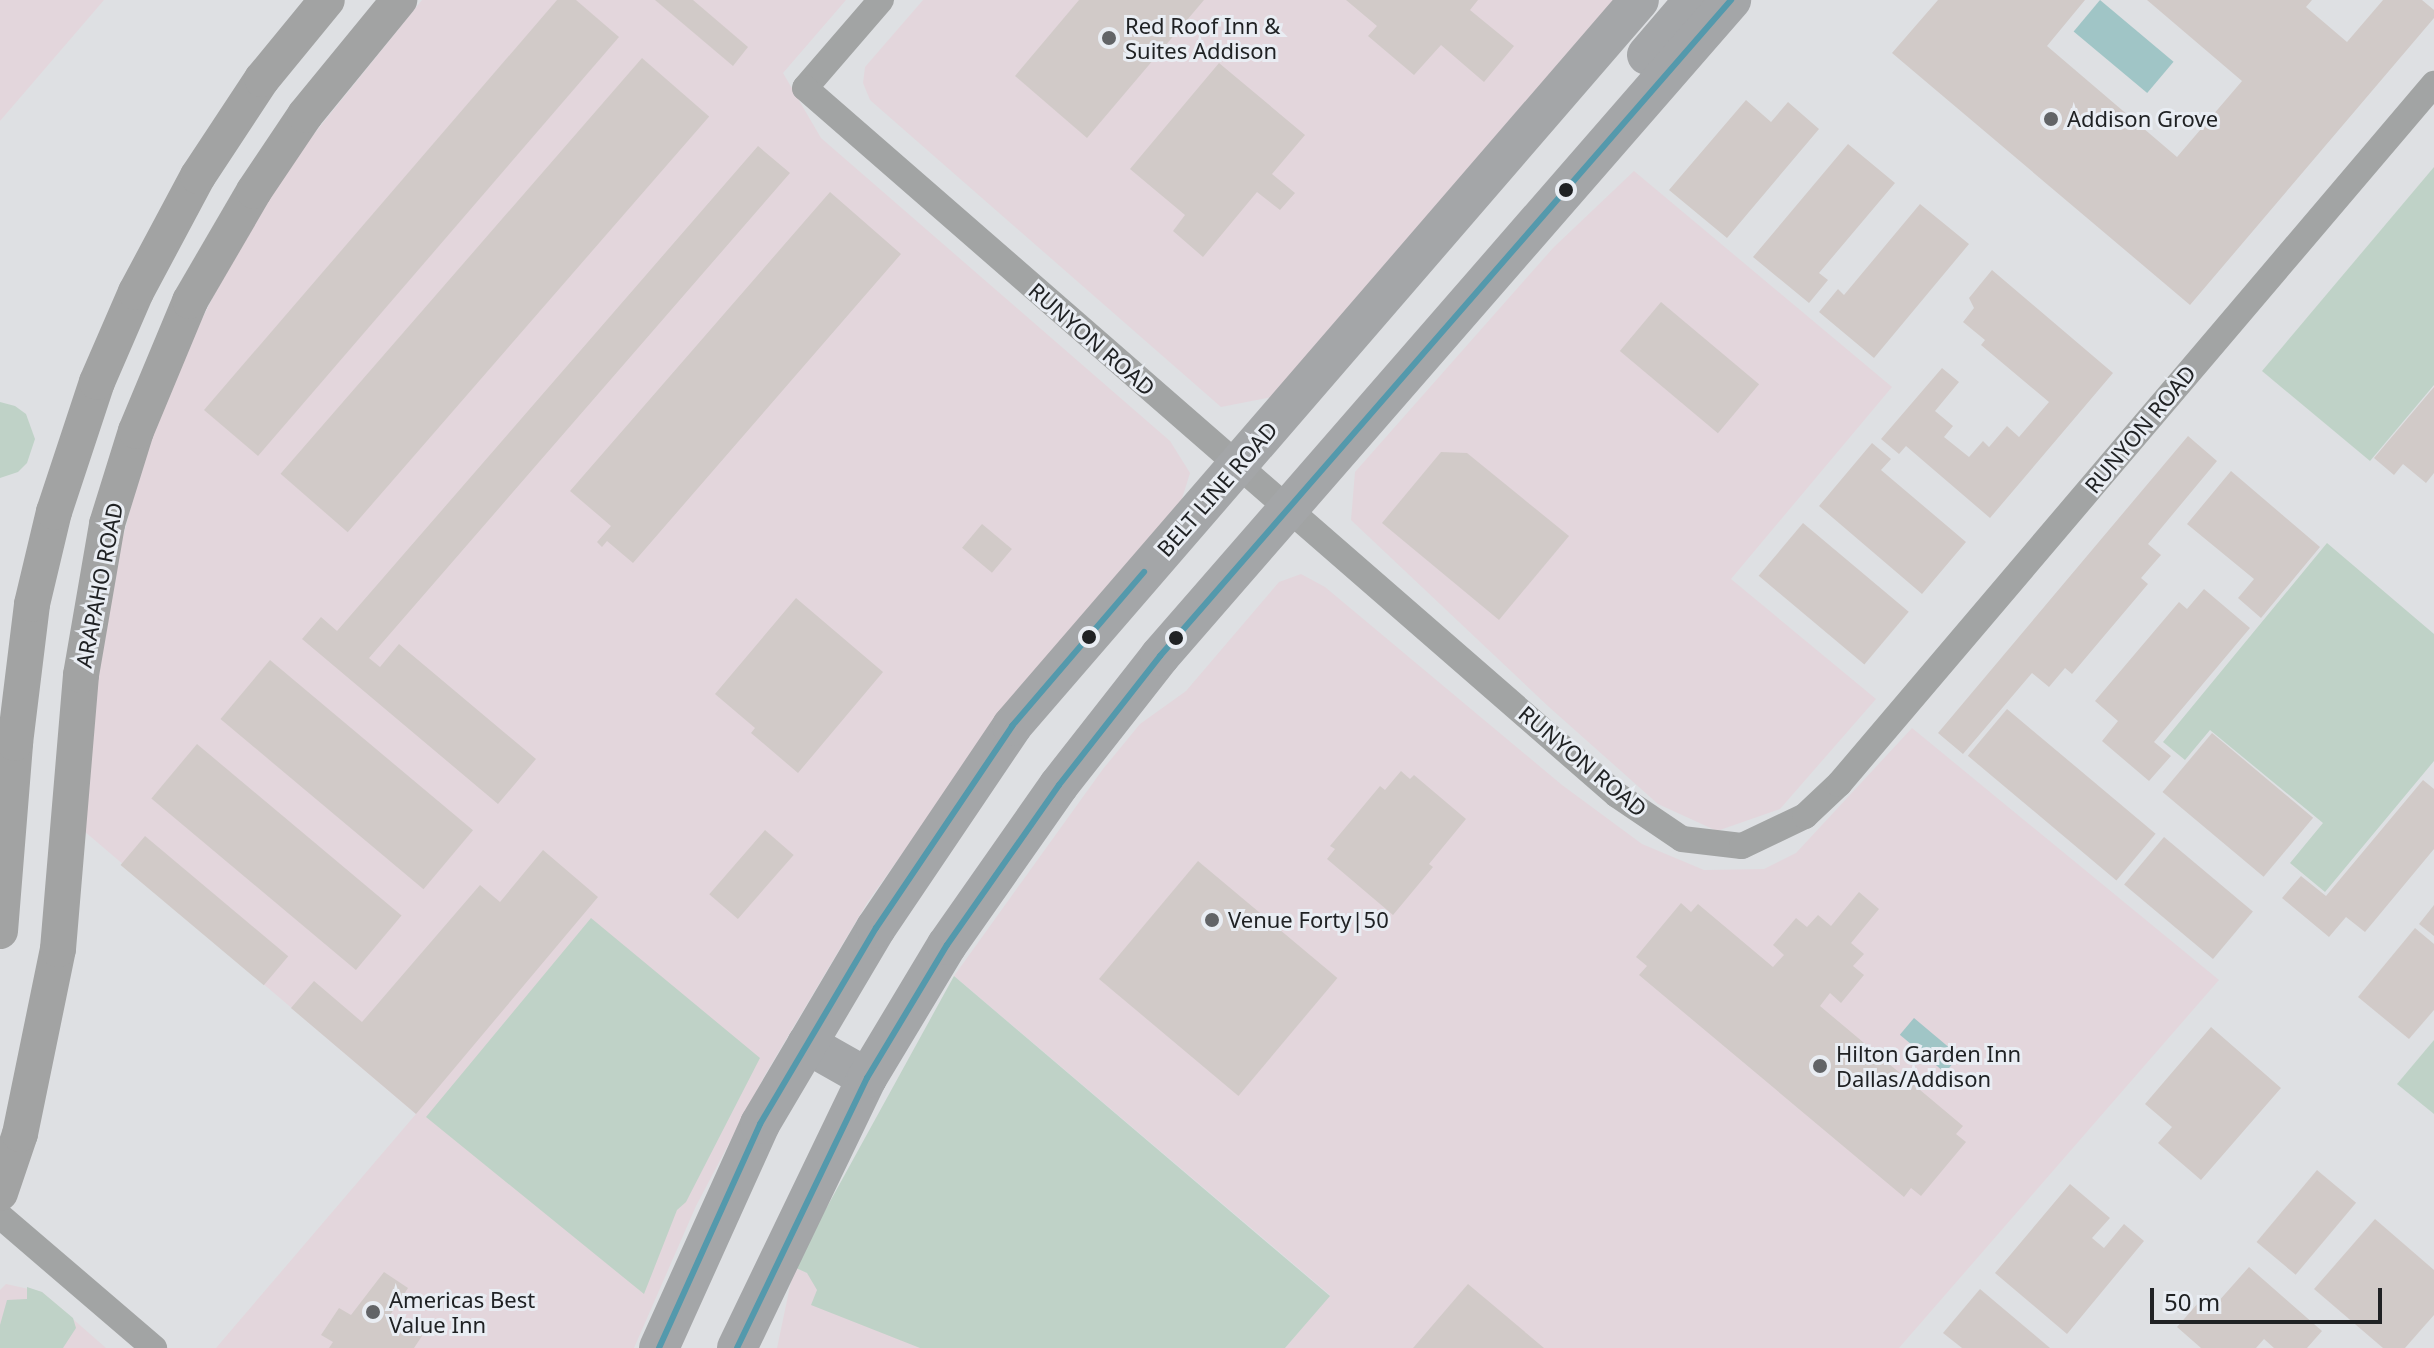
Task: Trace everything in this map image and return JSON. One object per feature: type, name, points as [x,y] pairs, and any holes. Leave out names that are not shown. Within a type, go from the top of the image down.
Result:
[{"type":"main road","points":[[0,931],[15,743],[32,604],[54,512],[97,382],[136,292],[198,176],[262,79],[327,0]]},
{"type":"main road","name":"ARAPAHO ROAD","points":[[0,1193],[20,1134],[58,949],[81,675],[107,524],[136,431],[190,301],[254,191],[305,115],[399,0]]},
{"type":"main road","name":"BELT LINE ROAD","points":[[659,1348],[760,1124],[896,897],[1012,726],[1639,0]]},
{"type":"main road","points":[[1625,121],[1634,70],[1694,0]]},
{"type":"main road","points":[[737,1348],[867,1078],[947,945],[1059,785],[1160,656],[1731,0]]},
{"type":"main road","points":[[54,512],[107,524]]},
{"type":"main road","points":[[807,1044],[867,1078]]},
{"type":"street","name":"RUNYON ROAD","points":[[881,0],[805,88],[1617,795],[1682,839],[1742,846],[1805,816],[1839,784],[2434,84]]},
{"type":"street","points":[[0,1216],[154,1348]]},
{"type":"shaded area","points":[[0,0],[104,0],[0,121]]},
{"type":"shaded area","points":[[422,0],[846,0],[783,73],[821,138],[1170,441],[1190,473],[1181,502],[1002,714],[867,903],[765,1075],[696,1206],[634,1348],[216,1348],[416,1114],[84,831],[105,605],[148,443],[171,381],[234,255],[297,155]]},
{"type":"shaded area","points":[[923,0],[1614,0],[1272,397],[1221,407],[870,100],[863,83],[865,67]]},
{"type":"shaded area","points":[[1634,171],[1892,387],[1731,579],[1876,699],[1780,809],[1717,831],[1658,804],[1549,707],[1351,520],[1355,472],[1553,248]]},
{"type":"shaded area","points":[[1301,574],[1325,587],[1562,785],[1642,844],[1704,870],[1764,869],[1796,853],[1912,728],[2219,980],[1899,1348],[1285,1348],[1330,1295],[954,976],[1103,769],[1140,724],[1186,691],[1279,582]]},
{"type":"shaded area","points":[[794,1267],[977,1348],[777,1348]]},
{"type":"shaded area","points":[[6,1284],[42,1292],[106,1348],[0,1348],[0,1290]]},
{"type":"green space","points":[[2434,167],[2434,385],[2370,461],[2262,371]]},
{"type":"green space","points":[[0,402],[15,406],[26,414],[35,439],[27,463],[18,472],[0,478]]},
{"type":"green space","points":[[2327,543],[2434,634],[2434,761],[2325,892],[2290,863],[2323,823],[2210,730],[2185,760],[2163,742]]},
{"type":"green space","points":[[591,918],[760,1058],[686,1202],[677,1210],[644,1294],[426,1117]]},
{"type":"green space","points":[[954,976],[1330,1296],[1285,1348],[920,1348],[811,1305],[817,1290],[807,1273],[794,1267]]},
{"type":"green space","points":[[2434,1040],[2434,1114],[2397,1084]]},
{"type":"green space","points":[[27,1287],[42,1292],[73,1318],[76,1328],[63,1348],[0,1348],[0,1325],[7,1300],[27,1299]]},
{"type":"water","points":[[2100,0],[2174,62],[2147,93],[2074,31]]},
{"type":"water","points":[[1914,1018],[1959,1056],[1945,1073],[1900,1035]]},
{"type":"building","points":[[557,0],[576,0],[619,37],[258,456],[204,410]]},
{"type":"building","points":[[655,0],[693,0],[748,47],[733,66]]},
{"type":"building","name":"Red Roof Inn & Suites Addison","points":[[1079,0],[1204,0],[1087,138],[1015,76]]},
{"type":"building","points":[[1346,0],[1478,0],[1470,10],[1514,46],[1484,82],[1441,45],[1414,75],[1368,36],[1377,26]]},
{"type":"building","name":"Addison Grove","points":[[1938,0],[2085,0],[2047,46],[2177,157],[2242,81],[2147,0],[2312,0],[2306,7],[2347,42],[2383,0],[2422,0],[2434,10],[2434,18],[2190,305],[1892,53]]},
{"type":"building","points":[[642,58],[709,116],[348,532],[281,474]]},
{"type":"building","points":[[1219,63],[1305,135],[1272,174],[1295,193],[1280,210],[1257,192],[1203,257],[1173,231],[1185,215],[1130,169]]},
{"type":"building","points":[[1746,100],[1771,122],[1788,102],[1819,129],[1727,238],[1669,190]]},
{"type":"building","points":[[1848,144],[1895,183],[1819,273],[1828,280],[1809,303],[1753,257]]},
{"type":"building","points":[[758,146],[790,173],[369,658],[380,667],[399,644],[536,759],[498,804],[302,639],[321,617],[337,631]]},
{"type":"building","points":[[830,192],[901,254],[633,563],[607,541],[602,547],[597,542],[611,526],[570,491]]},
{"type":"building","points":[[1920,204],[1969,244],[1874,358],[1819,312],[1838,289],[1844,295]]},
{"type":"building","points":[[1992,270],[2113,373],[1990,518],[1906,446],[1899,454],[1881,439],[1942,368],[1959,382],[1935,411],[1953,426],[1944,437],[1969,457],[1983,441],[1989,447],[2007,426],[2019,437],[2049,402],[1981,345],[1985,340],[1963,322],[1974,308],[1969,298]]},
{"type":"building","points":[[1661,302],[1759,384],[1718,433],[1620,351]]},
{"type":"building","points":[[2434,387],[2434,473],[2426,483],[2403,464],[2394,475],[2374,458]]},
{"type":"building","points":[[2188,436],[2217,461],[2148,544],[2161,555],[2141,578],[2148,584],[2072,674],[2065,668],[2049,687],[2032,673],[1963,754],[1938,733]]},
{"type":"building","points":[[1872,443],[1891,459],[1881,470],[1966,542],[1922,594],[1819,506]]},
{"type":"building","points":[[1441,452],[1467,453],[1569,536],[1499,620],[1382,523]]},
{"type":"building","points":[[2231,471],[2320,547],[2261,618],[2238,598],[2254,579],[2187,524]]},
{"type":"building","points":[[1803,523],[1909,612],[1864,665],[1759,576]]},
{"type":"building","points":[[982,524],[1012,549],[992,573],[962,548]]},
{"type":"building","points":[[2204,589],[2250,628],[2154,742],[2171,756],[2149,781],[2102,741],[2118,721],[2095,701],[2179,602],[2187,609]]},
{"type":"building","points":[[796,598],[883,672],[798,773],[751,733],[755,728],[715,694]]},
{"type":"building","points":[[270,660],[473,830],[424,889],[221,719]]},
{"type":"building","points":[[2007,709],[2156,834],[2116,880],[1968,756]]},
{"type":"building","points":[[2212,733],[2313,818],[2264,877],[2163,792]]},
{"type":"building","points":[[197,744],[402,916],[356,970],[151,798]]},
{"type":"building","points":[[1401,771],[1410,779],[1414,775],[1466,819],[1429,864],[1433,867],[1393,915],[1327,859],[1335,849],[1330,846],[1380,786],[1385,790]]},
{"type":"building","points":[[2423,780],[2434,789],[2434,849],[2365,932],[2346,917],[2329,937],[2282,898],[2301,876],[2326,896]]},
{"type":"building","points":[[765,830],[794,855],[738,919],[709,894]]},
{"type":"building","points":[[145,836],[288,956],[264,985],[121,865]]},
{"type":"building","points":[[2164,837],[2253,912],[2213,959],[2124,884]]},
{"type":"building","points":[[543,850],[598,897],[416,1114],[291,1008],[314,981],[362,1022],[480,885],[500,902]]},
{"type":"building","name":"Venue Forty|50","points":[[1198,861],[1337,978],[1238,1096],[1099,979]]},
{"type":"building","name":"Hilton Garden Inn Dallas/Addison","points":[[1859,892],[1879,909],[1851,943],[1864,954],[1853,966],[1864,975],[1841,1003],[1830,993],[1820,1006],[1963,1126],[1956,1134],[1966,1142],[1921,1196],[1911,1188],[1904,1197],[1639,975],[1647,966],[1636,957],[1681,903],[1691,912],[1698,904],[1773,967],[1784,955],[1773,945],[1796,918],[1807,927],[1818,915],[1831,926]]},
{"type":"building","points":[[2434,905],[2434,936],[2419,924]]},
{"type":"building","points":[[2415,928],[2434,944],[2434,1010],[2409,1039],[2358,997]]},
{"type":"building","points":[[2211,1027],[2281,1088],[2201,1180],[2158,1143],[2172,1127],[2145,1104]]},
{"type":"building","points":[[2317,1170],[2356,1203],[2296,1275],[2257,1242]]},
{"type":"building","points":[[2070,1184],[2110,1218],[2092,1238],[2104,1248],[2124,1224],[2144,1241],[2067,1334],[1995,1273]]},
{"type":"building","points":[[2375,1219],[2434,1270],[2434,1315],[2405,1348],[2383,1348],[2314,1289]]},
{"type":"building","points":[[2249,1267],[2322,1331],[2307,1348],[2274,1348],[2264,1339],[2256,1348],[2201,1348],[2177,1327],[2206,1294],[2217,1303]]},
{"type":"building","name":"Americas Best Value Inn","points":[[384,1272],[408,1288],[390,1315],[422,1336],[414,1348],[329,1348],[333,1342],[321,1335],[339,1308],[351,1315]]},
{"type":"building","points":[[1468,1284],[1544,1348],[1413,1348]]},
{"type":"building","points":[[1980,1289],[2050,1348],[1962,1348],[1943,1333]]},
{"type":"transit line","points":[[737,1348],[867,1078],[947,945],[1059,785],[1160,656],[1731,0]]},
{"type":"transit line","points":[[659,1348],[760,1124],[876,928],[1012,726],[1144,572]]},
{"type":"place","name":"Red Roof Inn & Suites Addison","points":[[1109,38]]},
{"type":"place","name":"Addison Grove","points":[[2051,119]]},
{"type":"place","name":"Venue Forty|50","points":[[1212,920]]},
{"type":"place","name":"Hilton Garden Inn Dallas/Addison","points":[[1820,1066]]},
{"type":"place","name":"Americas Best Value Inn","points":[[373,1312]]}]
